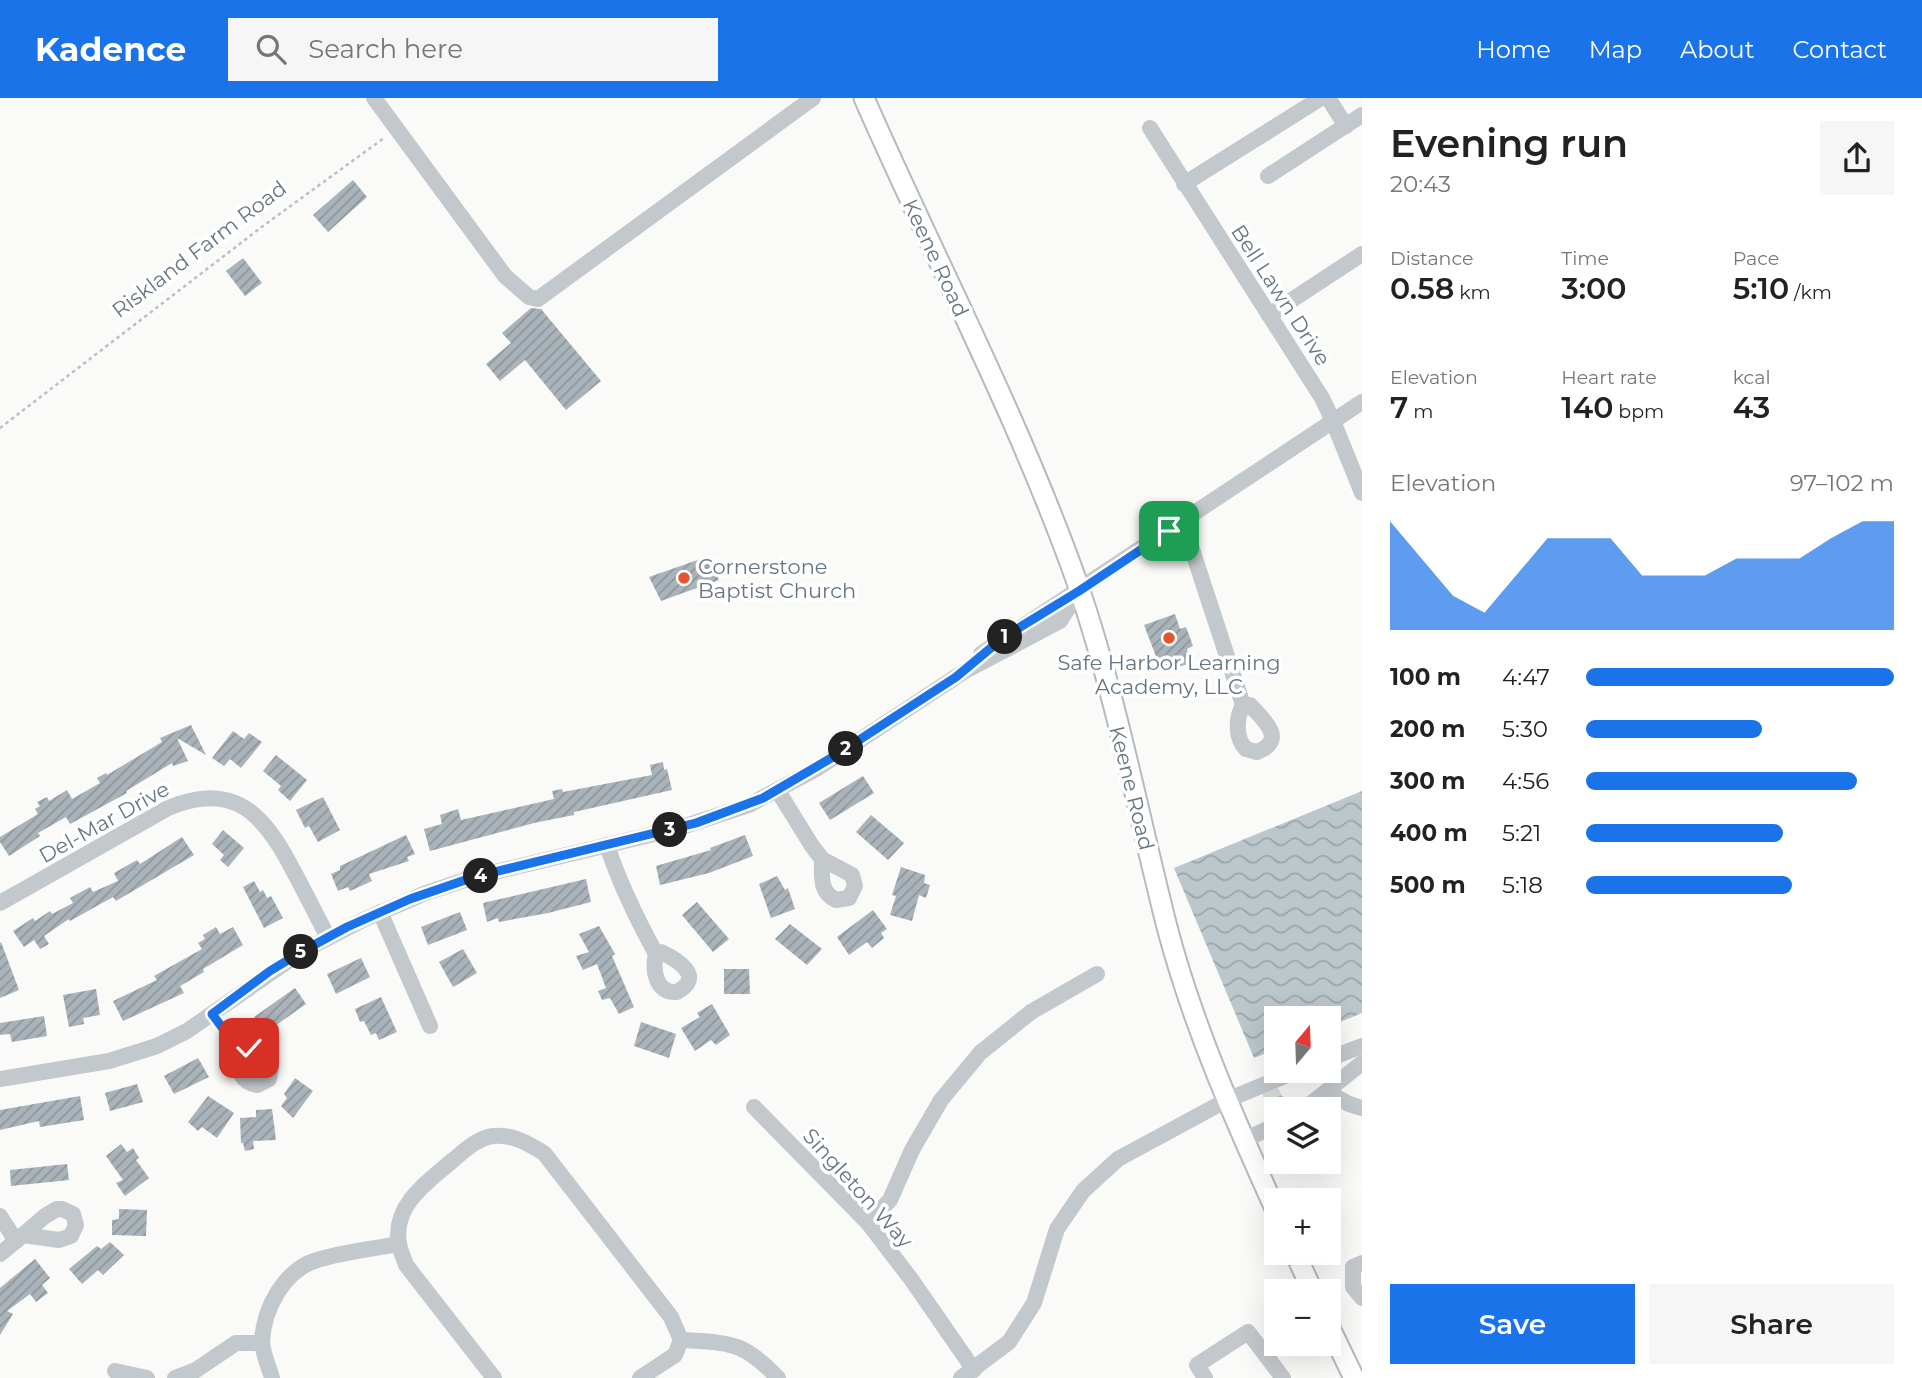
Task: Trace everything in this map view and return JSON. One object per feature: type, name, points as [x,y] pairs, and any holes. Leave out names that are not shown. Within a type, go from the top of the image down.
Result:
[{"type":"main road","name":"Keene Road","points":[[864,98],[1020,440],[1079,591],[1100,657],[1167,928],[1202,1038],[1266,1188]]},
{"type":"main road","points":[[1341,1351],[1354,1378]]},
{"type":"street","points":[[374,98],[505,276],[529,296],[538,299],[813,98]]},
{"type":"street","points":[[1184,184],[1321,98]]},
{"type":"street","points":[[1328,98],[1346,126]]},
{"type":"street","points":[[1268,176],[1362,116]]},
{"type":"street","name":"Bell Lawn Drive","points":[[1150,128],[1322,398],[1362,493]]},
{"type":"street","points":[[1269,315],[1362,254]]},
{"type":"street","points":[[0,1079],[109,1061],[142,1052],[212,1014],[270,971],[328,937],[380,912],[458,882],[705,820],[749,805],[816,769],[956,677],[1004,637],[1079,591],[1362,402]]},
{"type":"street","points":[[1183,522],[1243,705]]},
{"type":"street","points":[[778,790],[822,859]]},
{"type":"street","name":"Del-Mar Drive","points":[[0,903],[168,808],[194,799],[220,798],[255,814],[273,834],[328,937]]},
{"type":"street","points":[[607,845],[615,869],[656,954]]},
{"type":"street","points":[[380,912],[430,1026]]},
{"type":"street","points":[[868,1223],[890,1200],[912,1150],[941,1100],[980,1053],[1031,1012],[1097,974]]},
{"type":"street","points":[[212,1014],[228,1035]]},
{"type":"street","points":[[1341,1054],[1362,1046]]},
{"type":"street","points":[[1320,1097],[1362,1063]]},
{"type":"street","points":[[967,1374],[1009,1342],[1034,1303],[1057,1229],[1083,1192],[1128,1153],[1227,1100],[1268,1083]]},
{"type":"street","points":[[1327,1092],[1362,1108]]},
{"type":"street","name":"Singleton Way","points":[[754,1107],[868,1223],[911,1279],[967,1374]]},
{"type":"street","points":[[1244,1140],[1264,1131]]},
{"type":"street","points":[[494,1378],[407,1265],[398,1244],[405,1207],[415,1192],[476,1142],[494,1136],[518,1139],[544,1153],[671,1317],[681,1340],[676,1355],[640,1378]]},
{"type":"street","points":[[0,1216],[19,1238],[0,1254]]},
{"type":"street","points":[[272,1378],[262,1343],[268,1310],[278,1290],[299,1269],[316,1260],[398,1244]]},
{"type":"street","points":[[1362,1263],[1353,1267],[1353,1287],[1362,1298]]},
{"type":"street","points":[[1201,1371],[1248,1332],[1283,1378]]},
{"type":"street","points":[[681,1340],[727,1342],[758,1357],[778,1378]]},
{"type":"street","points":[[175,1378],[196,1370],[236,1343],[262,1343]]},
{"type":"street","points":[[115,1371],[147,1378]]},
{"type":"path","name":"Riskland Farm Road","points":[[0,428],[220,259],[395,130]]},
{"type":"green space","points":[[1278,1088],[1282,1097],[1264,1098],[1262,1093]]},
{"type":"water","points":[[1362,791],[1362,1013],[1341,1022],[1341,1006],[1264,1006],[1264,1054],[1254,1058],[1174,868]]},
{"type":"building","points":[[353,180],[367,197],[328,232],[313,215]]},
{"type":"building","points":[[243,258],[262,283],[245,296],[226,271]]},
{"type":"building","points":[[531,308],[541,309],[601,381],[566,410],[525,360],[500,381],[486,364],[511,343],[502,333]]},
{"type":"building","name":"Cornerstone Baptist Church","points":[[709,556],[719,580],[661,601],[649,577]]},
{"type":"building","name":"Safe Harbor Learning Academy, LLC","points":[[1175,614],[1180,629],[1186,627],[1193,646],[1187,649],[1191,663],[1162,672],[1144,625]]},
{"type":"building","points":[[191,725],[206,755],[177,738],[188,761],[173,766],[172,763],[126,791],[127,793],[70,824],[66,817],[38,833],[40,836],[9,856],[0,842],[0,837],[38,814],[35,809],[40,806],[37,802],[47,797],[49,801],[67,790],[72,799],[100,783],[97,778],[106,773],[107,775],[162,742],[160,738]]},
{"type":"building","points":[[233,731],[244,739],[249,733],[262,742],[241,768],[230,759],[224,766],[212,758]]},
{"type":"building","points":[[276,755],[307,780],[290,801],[278,790],[281,786],[263,771]]},
{"type":"building","points":[[663,762],[672,790],[574,812],[574,815],[430,851],[424,829],[442,824],[440,815],[458,809],[461,820],[554,799],[552,791],[562,789],[563,792],[652,775],[650,765]]},
{"type":"building","points":[[863,776],[874,793],[830,820],[819,803]]},
{"type":"building","points":[[323,797],[340,830],[318,842],[309,826],[305,828],[296,810]]},
{"type":"building","points":[[871,815],[904,843],[888,860],[856,832]]},
{"type":"building","points":[[223,830],[244,848],[228,867],[220,860],[224,855],[212,844]]},
{"type":"building","points":[[406,835],[415,854],[407,857],[409,861],[369,874],[372,881],[350,891],[348,887],[338,891],[331,874],[340,870],[340,866]]},
{"type":"building","points":[[745,835],[753,856],[709,873],[660,885],[656,866],[711,850],[710,848]]},
{"type":"building","points":[[182,837],[194,855],[116,901],[113,897],[70,921],[69,919],[44,936],[49,944],[40,949],[34,940],[24,947],[13,931],[33,918],[35,921],[50,911],[52,914],[73,903],[70,898],[90,887],[93,892],[118,881],[114,873],[137,860],[140,864]]},
{"type":"building","points":[[901,867],[925,875],[924,883],[930,885],[926,898],[919,895],[912,921],[890,915],[896,896],[892,895]]},
{"type":"building","points":[[777,876],[785,890],[788,888],[795,909],[771,918],[759,884]]},
{"type":"building","points":[[586,879],[591,902],[548,913],[499,922],[498,918],[487,922],[483,903]]},
{"type":"building","points":[[254,881],[260,892],[263,890],[267,898],[271,896],[283,918],[264,928],[243,887]]},
{"type":"building","points":[[697,902],[729,939],[713,952],[682,915]]},
{"type":"building","points":[[873,910],[887,929],[881,933],[884,938],[872,948],[867,942],[849,955],[837,937]]},
{"type":"building","points":[[460,912],[467,930],[428,945],[421,927]]},
{"type":"building","points":[[790,924],[822,949],[807,965],[775,939]]},
{"type":"building","points":[[599,926],[615,954],[612,956],[634,1007],[619,1014],[610,998],[602,1000],[598,991],[606,988],[597,964],[583,970],[576,956],[589,952],[579,934]]},
{"type":"building","points":[[216,927],[220,934],[233,927],[243,945],[180,986],[184,993],[123,1021],[113,1001],[157,980],[154,976],[202,949],[198,943],[205,939],[203,935]]},
{"type":"building","points":[[0,943],[19,990],[0,998]]},
{"type":"building","points":[[463,949],[477,973],[453,987],[439,962]]},
{"type":"building","points":[[361,958],[370,977],[336,994],[327,974]]},
{"type":"building","points":[[724,969],[749,969],[750,994],[724,994]]},
{"type":"building","points":[[295,988],[306,1004],[265,1033],[254,1017]]},
{"type":"building","points":[[96,989],[100,1015],[83,1018],[84,1024],[69,1027],[63,995]]},
{"type":"building","points":[[381,997],[397,1032],[379,1040],[376,1033],[371,1035],[364,1021],[360,1022],[355,1009]]},
{"type":"building","points":[[712,1004],[730,1035],[716,1045],[711,1040],[695,1051],[681,1028],[700,1017],[697,1013]]},
{"type":"building","points":[[44,1016],[47,1036],[12,1042],[10,1034],[0,1035],[0,1023]]},
{"type":"building","points":[[641,1022],[676,1034],[669,1058],[634,1046]]},
{"type":"building","points":[[198,1058],[209,1077],[174,1094],[164,1076]]},
{"type":"building","points":[[295,1078],[313,1091],[293,1118],[281,1106],[287,1098],[284,1094]]},
{"type":"building","points":[[137,1084],[143,1102],[110,1111],[105,1093]]},
{"type":"building","points":[[80,1096],[84,1120],[40,1127],[39,1121],[0,1130],[0,1110]]},
{"type":"building","points":[[208,1096],[234,1113],[217,1138],[202,1127],[198,1131],[188,1122]]},
{"type":"building","points":[[272,1109],[276,1140],[253,1141],[254,1149],[245,1151],[241,1143],[240,1118],[256,1117],[256,1110]]},
{"type":"building","points":[[121,1144],[127,1152],[133,1148],[139,1158],[136,1160],[149,1178],[125,1196],[116,1183],[123,1180],[106,1156]]},
{"type":"building","points":[[67,1164],[69,1180],[11,1186],[10,1170]]},
{"type":"building","points":[[119,1209],[147,1210],[146,1236],[112,1235],[112,1220],[119,1219]]},
{"type":"building","points":[[110,1242],[124,1255],[103,1275],[98,1270],[82,1284],[69,1269],[97,1246],[101,1249]]},
{"type":"building","points":[[35,1259],[50,1278],[42,1285],[48,1293],[36,1302],[30,1294],[7,1311],[13,1314],[0,1335],[0,1288]]},
{"type":"place","name":"Cornerstone Baptist Church","points":[[684,578]]},
{"type":"place","name":"Safe Harbor Learning Academy, LLC","points":[[1169,638]]},
{"type":"route","points":[[249,1048],[228,1035],[212,1014],[270,971],[316,944],[394,906],[458,882],[679,828],[749,805],[798,779],[956,677],[1004,637],[1169,531]]}]
